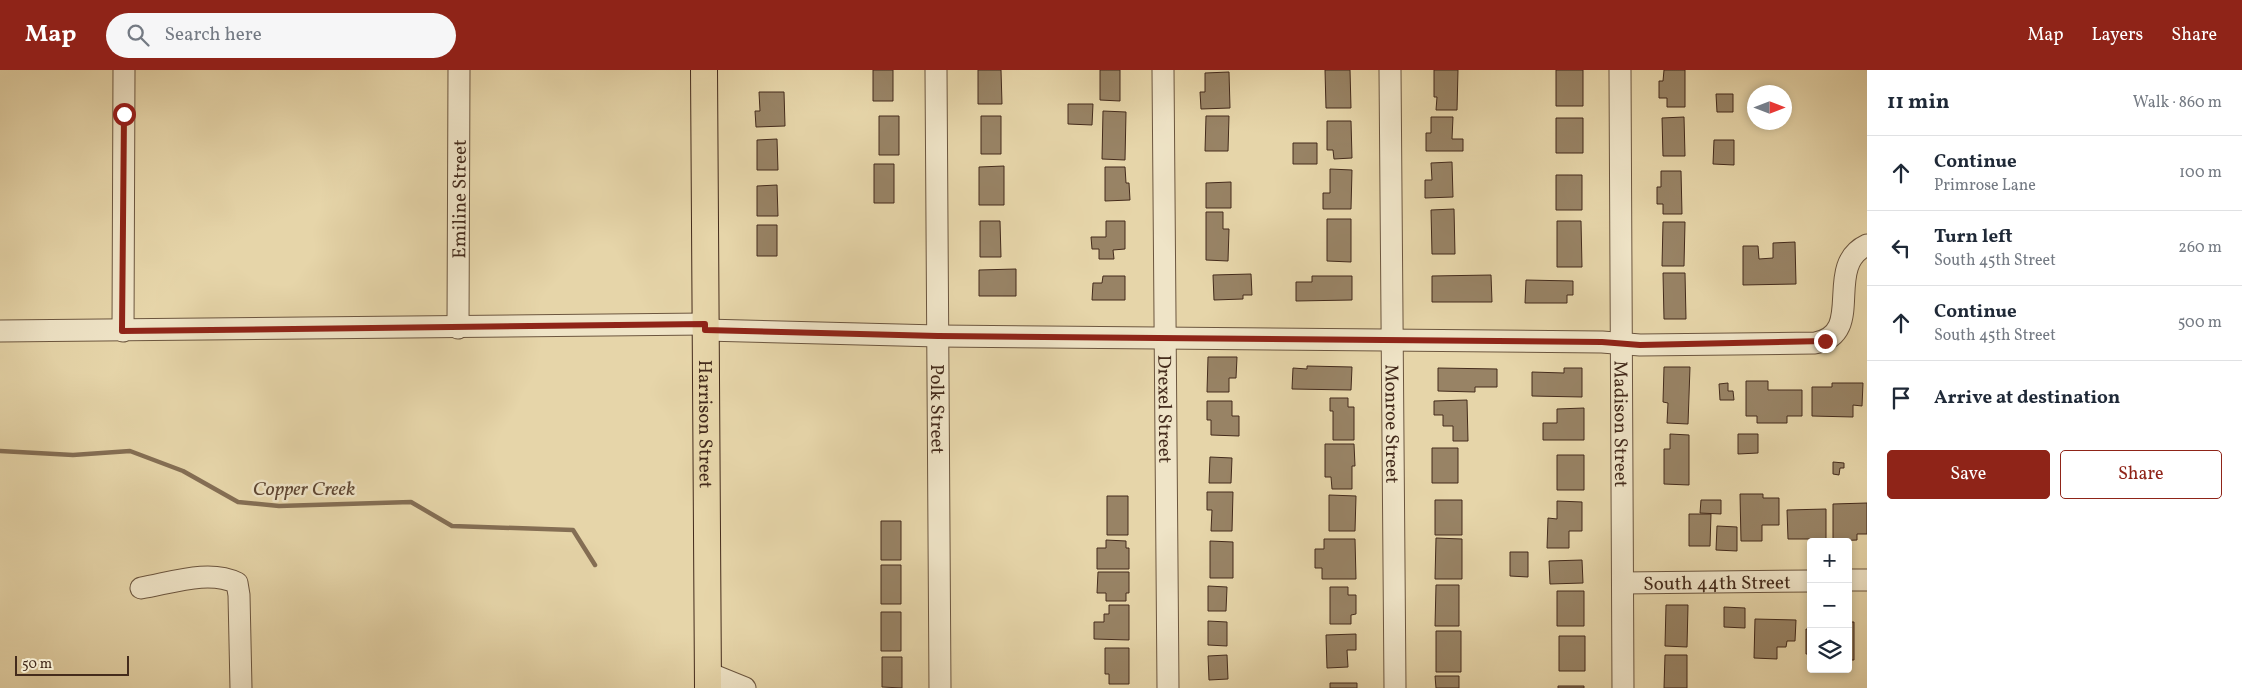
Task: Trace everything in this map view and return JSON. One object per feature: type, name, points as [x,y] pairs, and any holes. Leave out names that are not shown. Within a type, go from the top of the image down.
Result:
[{"type":"main road","name":"Harrison Street","points":[[704,70],[708,681]]},
{"type":"street","points":[[122,331],[124,70]]},
{"type":"street","name":"Emiline Street","points":[[458,328],[459,70]]},
{"type":"street","name":"Polk Street","points":[[936,70],[940,688]]},
{"type":"street","name":"Drexel Street","points":[[1163,70],[1168,688]]},
{"type":"street","name":"Monroe Street","points":[[1390,70],[1395,688]]},
{"type":"street","name":"Madison Street","points":[[1620,70],[1623,688]]},
{"type":"street","points":[[0,331],[705,327],[938,336],[1622,344],[1815,343],[1825,341],[1834,334],[1841,324],[1845,274],[1849,262],[1860,249],[1867,245]]},
{"type":"street","points":[[141,588],[196,578],[224,577],[237,583],[239,595],[241,688]]},
{"type":"street","points":[[1852,580],[1867,580]]},
{"type":"street","name":"South 44th Street","points":[[1623,583],[1807,581]]},
{"type":"street","points":[[708,681],[745,688]]},
{"type":"building","points":[[873,70],[893,70],[893,101],[873,101]]},
{"type":"building","points":[[978,70],[1001,70],[1002,104],[978,104]]},
{"type":"building","points":[[1100,70],[1120,70],[1120,101],[1100,100]]},
{"type":"building","points":[[1325,70],[1350,70],[1351,108],[1326,108]]},
{"type":"building","points":[[1434,70],[1458,70],[1457,110],[1436,110],[1437,97],[1434,97]]},
{"type":"building","points":[[1556,70],[1583,70],[1583,106],[1556,106]]},
{"type":"building","points":[[1664,70],[1685,70],[1685,107],[1667,107],[1667,98],[1659,98],[1659,81],[1663,81]]},
{"type":"building","points":[[1229,72],[1230,108],[1201,109],[1200,92],[1205,92],[1205,73]]},
{"type":"building","points":[[759,92],[784,92],[785,126],[756,127],[755,111],[760,111]]},
{"type":"building","points":[[1716,94],[1733,94],[1733,112],[1717,112]]},
{"type":"building","points":[[1068,104],[1093,104],[1092,125],[1068,124]]},
{"type":"building","points":[[1103,111],[1126,112],[1125,160],[1102,159]]},
{"type":"building","points":[[879,116],[899,116],[899,155],[879,155]]},
{"type":"building","points":[[981,116],[1001,116],[1001,154],[981,154]]},
{"type":"building","points":[[1206,116],[1229,116],[1228,151],[1205,151]]},
{"type":"building","points":[[1431,117],[1453,117],[1452,139],[1463,139],[1463,151],[1426,151],[1426,133],[1431,133]]},
{"type":"building","points":[[1684,117],[1685,156],[1663,156],[1662,118]]},
{"type":"building","points":[[1556,118],[1583,118],[1583,153],[1556,153]]},
{"type":"building","points":[[1327,121],[1351,121],[1352,158],[1334,159],[1333,150],[1327,150]]},
{"type":"building","points":[[777,139],[778,170],[757,170],[757,140]]},
{"type":"building","points":[[1714,140],[1734,140],[1734,165],[1713,164]]},
{"type":"building","points":[[1293,143],[1317,143],[1317,164],[1293,164]]},
{"type":"building","points":[[1452,162],[1453,197],[1425,198],[1425,180],[1432,180],[1431,163]]},
{"type":"building","points":[[874,164],[894,164],[894,203],[874,203]]},
{"type":"building","points":[[1004,166],[1004,205],[979,205],[979,167]]},
{"type":"building","points":[[1105,167],[1125,167],[1126,183],[1129,183],[1130,200],[1105,201]]},
{"type":"building","points":[[1330,169],[1352,170],[1351,209],[1323,209],[1323,193],[1330,193]]},
{"type":"building","points":[[1661,171],[1681,171],[1682,214],[1663,214],[1663,204],[1657,204],[1657,187],[1661,187]]},
{"type":"building","points":[[1556,175],[1582,175],[1582,210],[1556,210]]},
{"type":"building","points":[[1231,182],[1231,208],[1206,208],[1206,183]]},
{"type":"building","points":[[777,185],[778,216],[757,216],[757,186]]},
{"type":"building","points":[[1454,209],[1455,254],[1432,254],[1431,210]]},
{"type":"building","points":[[1206,212],[1223,212],[1223,229],[1229,229],[1228,261],[1206,260]]},
{"type":"building","points":[[1327,219],[1351,219],[1351,262],[1327,261]]},
{"type":"building","points":[[980,221],[1000,221],[1001,257],[980,257]]},
{"type":"building","points":[[1106,221],[1125,221],[1125,249],[1113,250],[1114,259],[1099,259],[1099,249],[1092,249],[1091,237],[1106,237]]},
{"type":"building","points":[[1557,221],[1581,221],[1582,267],[1557,267]]},
{"type":"building","points":[[1663,222],[1685,222],[1684,266],[1662,266]]},
{"type":"building","points":[[757,225],[777,225],[777,256],[757,256]]},
{"type":"building","points":[[1795,242],[1796,284],[1743,285],[1743,246],[1758,246],[1759,259],[1773,258],[1773,243]]},
{"type":"building","points":[[1016,269],[1016,296],[979,296],[979,270]]},
{"type":"building","points":[[1663,273],[1685,273],[1686,319],[1664,319]]},
{"type":"building","points":[[1251,274],[1252,295],[1243,295],[1243,299],[1214,300],[1213,275]]},
{"type":"building","points":[[1491,275],[1492,302],[1432,302],[1432,276]]},
{"type":"building","points":[[1103,276],[1125,276],[1125,300],[1092,300],[1093,283],[1102,283]]},
{"type":"building","points":[[1312,276],[1352,276],[1352,300],[1296,301],[1296,282],[1312,282]]},
{"type":"building","points":[[1526,280],[1573,281],[1573,295],[1567,295],[1567,303],[1525,303]]},
{"type":"building","points":[[1208,357],[1237,357],[1236,378],[1229,378],[1229,392],[1207,392]]},
{"type":"building","points":[[1307,366],[1352,367],[1351,390],[1292,389],[1293,368],[1307,369]]},
{"type":"building","points":[[1664,367],[1690,367],[1688,424],[1667,423],[1668,403],[1663,402]]},
{"type":"building","points":[[1438,368],[1497,369],[1497,387],[1475,387],[1475,392],[1438,391]]},
{"type":"building","points":[[1564,368],[1582,368],[1582,397],[1532,396],[1532,372],[1564,373]]},
{"type":"building","points":[[1746,381],[1768,381],[1768,390],[1802,390],[1802,416],[1787,416],[1787,423],[1757,423],[1757,416],[1746,416]]},
{"type":"building","points":[[1728,383],[1728,391],[1733,391],[1734,400],[1720,400],[1719,384]]},
{"type":"building","points":[[1832,383],[1863,383],[1862,406],[1853,405],[1853,417],[1812,416],[1812,387],[1832,387]]},
{"type":"building","points":[[1330,398],[1348,398],[1348,407],[1354,407],[1354,440],[1333,440],[1333,411],[1330,411]]},
{"type":"building","points":[[1467,400],[1468,441],[1453,441],[1453,426],[1443,426],[1443,415],[1434,415],[1434,401]]},
{"type":"building","points":[[1207,401],[1232,401],[1232,416],[1239,416],[1239,436],[1211,435],[1211,420],[1207,420]]},
{"type":"building","points":[[1584,408],[1584,440],[1543,440],[1543,423],[1557,423],[1557,409]]},
{"type":"building","points":[[1670,434],[1689,435],[1689,485],[1664,484],[1664,449],[1670,449]]},
{"type":"building","points":[[1738,434],[1758,434],[1758,453],[1738,454]]},
{"type":"building","points":[[1325,444],[1354,444],[1355,466],[1352,466],[1352,489],[1332,489],[1331,477],[1325,477]]},
{"type":"building","points":[[1432,448],[1458,448],[1458,483],[1432,483]]},
{"type":"building","points":[[1557,455],[1584,455],[1584,490],[1557,490]]},
{"type":"building","points":[[1210,457],[1232,458],[1231,483],[1209,483]]},
{"type":"building","points":[[1833,462],[1844,463],[1844,468],[1840,468],[1839,475],[1833,474]]},
{"type":"building","points":[[1207,492],[1233,492],[1232,531],[1211,531],[1212,510],[1207,510]]},
{"type":"building","points":[[1740,494],[1763,494],[1763,498],[1779,498],[1779,525],[1762,525],[1762,541],[1741,541]]},
{"type":"building","points":[[1329,495],[1356,496],[1355,531],[1329,531]]},
{"type":"building","points":[[1107,496],[1128,496],[1128,535],[1107,535]]},
{"type":"building","points":[[1435,500],[1462,500],[1462,535],[1435,535]]},
{"type":"building","points":[[1701,500],[1721,500],[1721,514],[1700,513]]},
{"type":"building","points":[[1557,501],[1582,502],[1582,531],[1569,531],[1569,548],[1547,548],[1548,518],[1557,519]]},
{"type":"building","points":[[1867,503],[1867,534],[1857,534],[1857,540],[1852,540],[1852,538],[1833,538],[1833,504]]},
{"type":"building","points":[[1826,509],[1826,538],[1788,539],[1787,510]]},
{"type":"building","points":[[1689,514],[1711,514],[1710,546],[1689,546]]},
{"type":"building","points":[[881,521],[901,521],[901,560],[881,560]]},
{"type":"building","points":[[1717,526],[1737,527],[1737,551],[1716,550]]},
{"type":"building","points":[[1436,538],[1462,539],[1462,579],[1435,579]]},
{"type":"building","points":[[1324,539],[1355,539],[1356,579],[1322,579],[1322,568],[1315,568],[1315,549],[1324,549]]},
{"type":"building","points":[[1106,540],[1126,541],[1126,548],[1129,548],[1129,569],[1097,569],[1097,548],[1106,548]]},
{"type":"building","points":[[1210,541],[1233,542],[1233,578],[1210,578]]},
{"type":"building","points":[[1510,552],[1528,552],[1528,577],[1510,576]]},
{"type":"building","points":[[1582,560],[1583,583],[1550,584],[1549,561]]},
{"type":"building","points":[[881,565],[901,565],[901,604],[881,604]]},
{"type":"building","points":[[1098,572],[1129,572],[1129,593],[1126,593],[1126,601],[1106,601],[1106,593],[1097,593]]},
{"type":"building","points":[[1436,585],[1459,585],[1459,626],[1435,626]]},
{"type":"building","points":[[1208,586],[1227,587],[1226,611],[1208,611]]},
{"type":"building","points":[[1330,587],[1348,587],[1348,595],[1356,595],[1356,614],[1351,615],[1351,624],[1330,624]]},
{"type":"building","points":[[1557,591],[1584,591],[1584,626],[1557,626]]},
{"type":"building","points":[[1109,605],[1129,605],[1129,640],[1094,639],[1094,622],[1104,622],[1104,614],[1109,614]]},
{"type":"building","points":[[1666,605],[1688,605],[1687,647],[1665,646]]},
{"type":"building","points":[[1724,607],[1745,608],[1745,628],[1724,627]]},
{"type":"building","points":[[881,612],[901,612],[901,651],[881,651]]},
{"type":"building","points":[[1755,619],[1796,620],[1795,641],[1787,641],[1786,647],[1777,647],[1777,659],[1754,658]]},
{"type":"building","points":[[1208,621],[1227,622],[1227,646],[1208,645]]},
{"type":"building","points":[[1852,622],[1854,622],[1854,660],[1852,660]]},
{"type":"building","points":[[1806,629],[1807,629],[1807,654]]},
{"type":"building","points":[[1436,631],[1461,631],[1461,672],[1436,672]]},
{"type":"building","points":[[1356,634],[1356,650],[1347,650],[1348,667],[1327,668],[1326,635]]},
{"type":"building","points":[[1559,636],[1585,636],[1585,671],[1559,671]]},
{"type":"building","points":[[1105,648],[1129,648],[1129,684],[1109,684],[1109,674],[1105,674]]},
{"type":"building","points":[[1227,655],[1228,679],[1209,680],[1208,656]]},
{"type":"building","points":[[1665,655],[1687,655],[1687,688],[1664,688]]},
{"type":"building","points":[[882,657],[902,657],[902,688],[882,687]]},
{"type":"building","points":[[1435,676],[1459,676],[1459,688],[1436,688]]},
{"type":"building","points":[[1330,683],[1357,683],[1357,688],[1330,688]]},
{"type":"building","points":[[1558,686],[1584,686],[1584,688],[1558,688]]},
{"type":"waterway","name":"Copper Creek","points":[[0,451],[73,455],[130,451],[183,471],[238,502],[279,506],[411,502],[452,526],[573,530],[595,565]]},
{"type":"route","points":[[124,114],[122,331],[705,324],[705,330],[938,336],[1602,342],[1640,345],[1815,343],[1825,341]]}]
